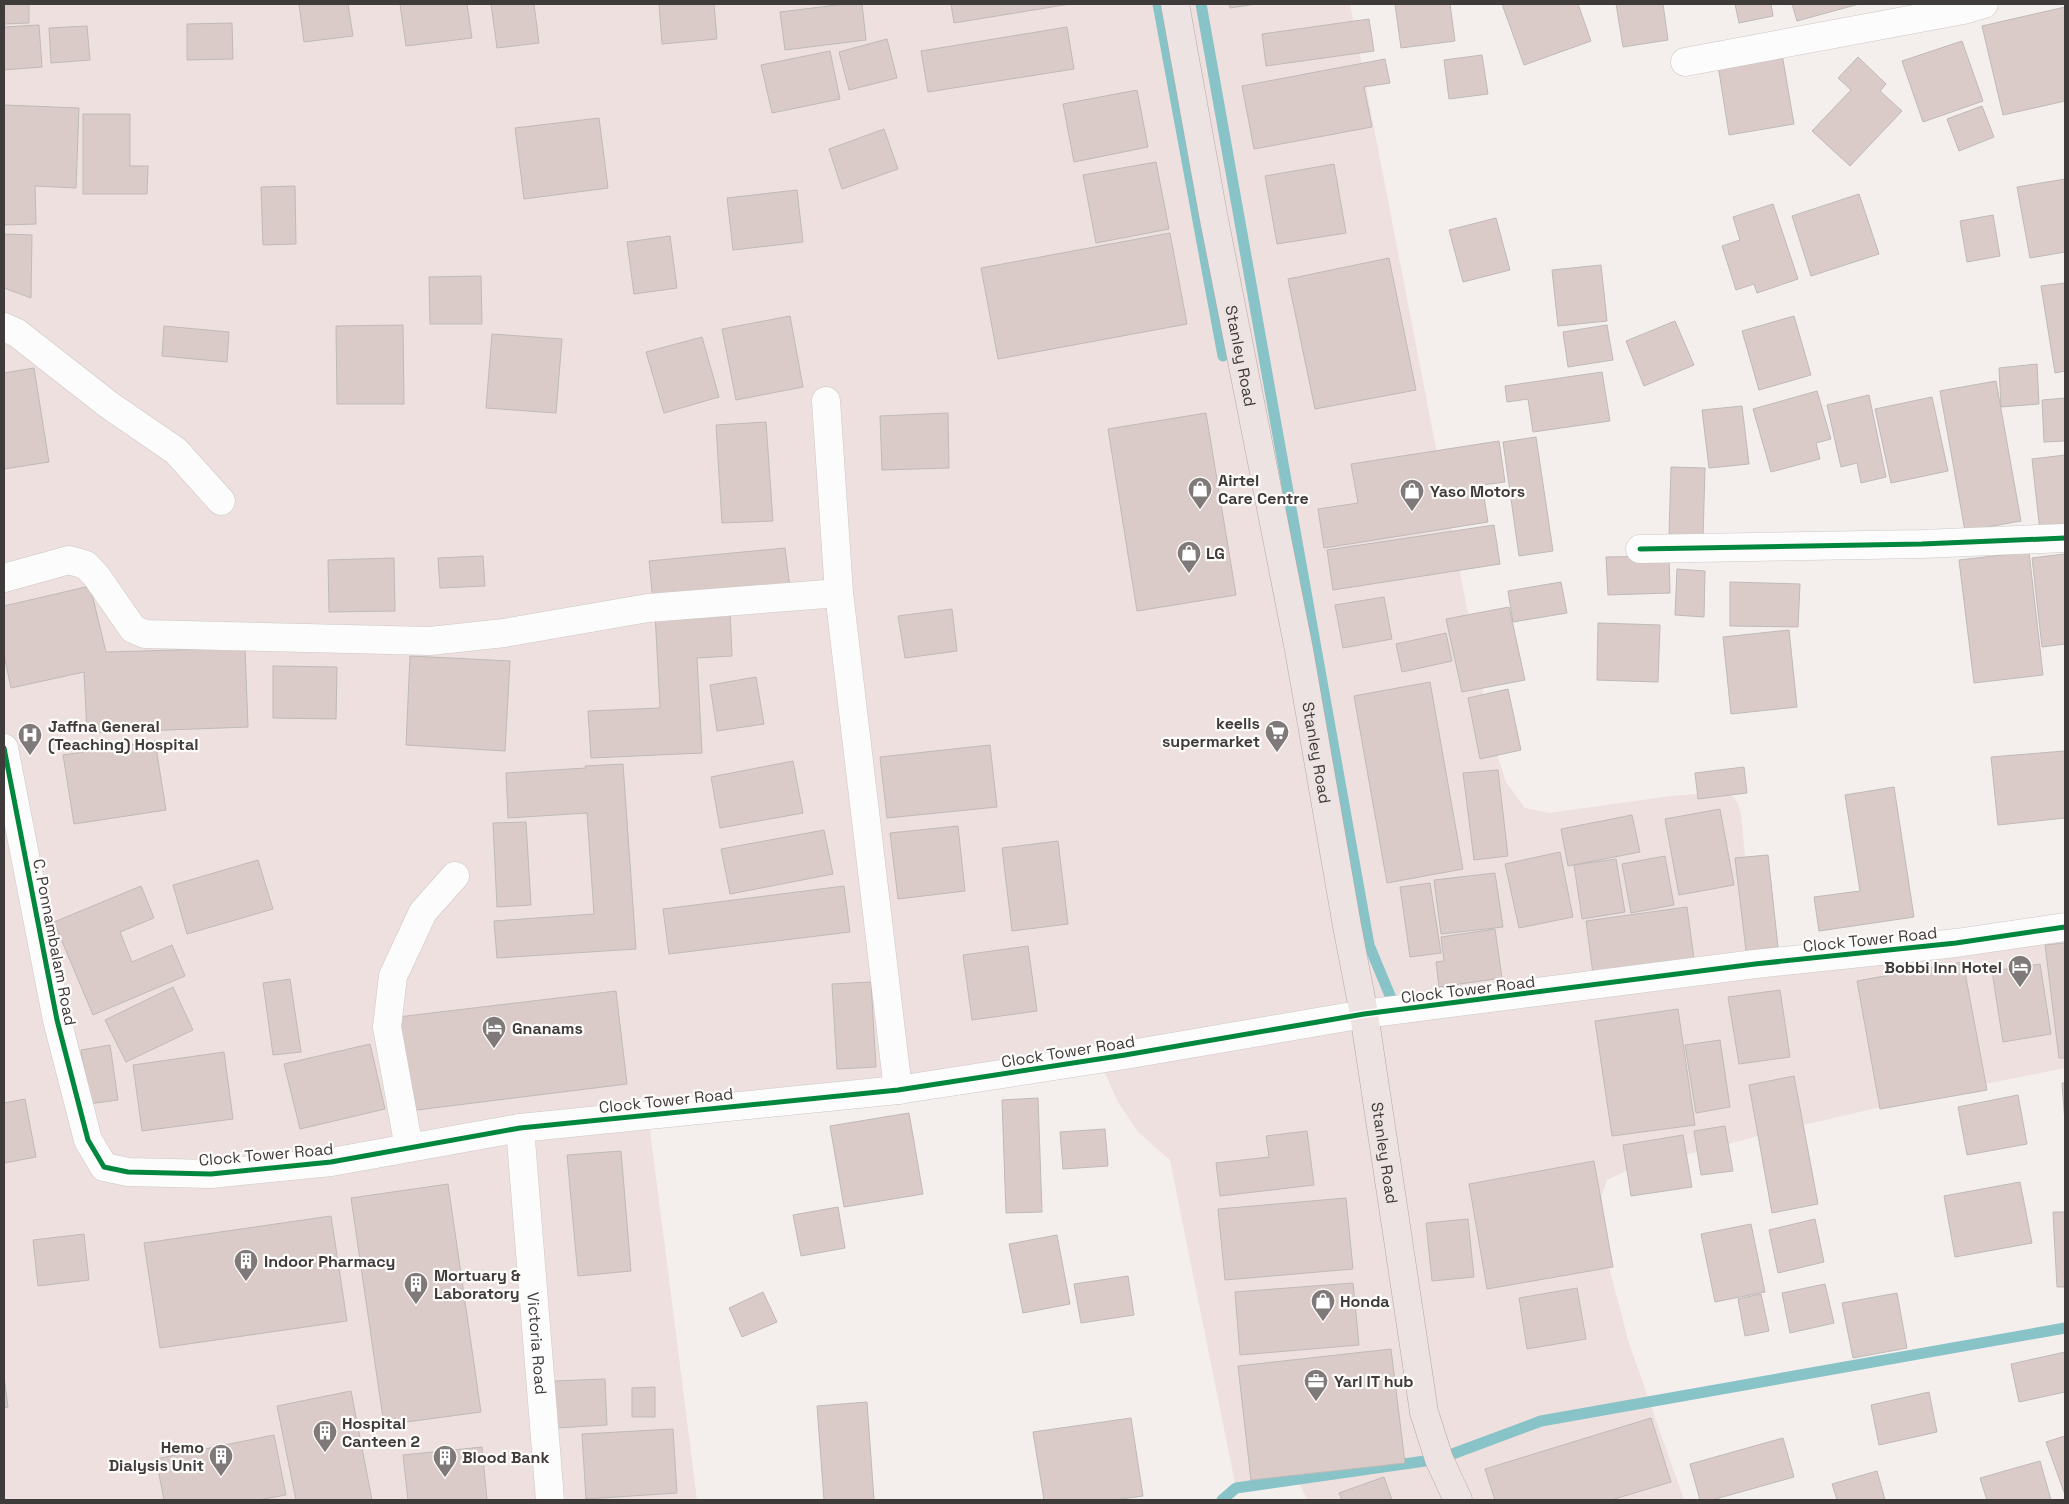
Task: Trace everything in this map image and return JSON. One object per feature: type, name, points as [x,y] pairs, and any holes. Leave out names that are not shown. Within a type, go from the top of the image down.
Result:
[{"type":"main road","name":"Stanley Road","points":[[1175,4],[1213,214],[1299,650],[1346,926],[1364,1014],[1424,1412],[1439,1459],[1458,1500]]},
{"type":"street","points":[[1684,62],[1954,12],[1984,4]]},
{"type":"street","points":[[4,327],[17,333],[109,405],[176,451],[221,501]]},
{"type":"street","points":[[826,401],[839,593],[898,1090]]},
{"type":"street","points":[[1640,549],[1922,544],[2065,538]]},
{"type":"street","points":[[4,578],[69,560],[86,565],[97,576],[133,629],[145,634],[430,641],[504,633],[648,608],[839,593]]},
{"type":"street","name":"C. Ponnambalam Road","points":[[4,748],[57,1020],[88,1140]]},
{"type":"street","points":[[409,1148],[387,1027],[393,976],[423,912],[455,876]]},
{"type":"street","name":"Clock Tower Road","points":[[88,1140],[104,1167],[128,1172],[211,1174],[331,1162],[520,1128],[898,1090],[1125,1055],[1364,1014],[1755,964],[1956,943],[2065,926]]},
{"type":"street","name":"Victoria Road","points":[[520,1128],[550,1500]]},
{"type":"shaded area","points":[[4,4],[1350,4],[1492,738],[1506,782],[1525,808],[1549,813],[1671,796],[1720,792],[1732,796],[1738,804],[1741,814],[1755,964],[2065,927],[2065,1068],[1949,1091],[1774,1132],[1646,1165],[1626,1171],[1607,1180],[1602,1195],[1601,1215],[1606,1255],[1628,1340],[1684,1500],[1307,1500],[1298,1480],[1236,1488],[1170,1160],[1138,1132],[1118,1102],[1104,1071],[649,1122],[697,1500],[4,1500]]},
{"type":"building","points":[[4,4],[29,4],[29,23],[4,24]]},
{"type":"building","points":[[299,4],[348,4],[353,36],[304,42]]},
{"type":"building","points":[[400,4],[467,4],[472,38],[406,46]]},
{"type":"building","points":[[491,4],[534,4],[539,43],[497,48]]},
{"type":"building","points":[[659,4],[714,4],[717,39],[662,44]]},
{"type":"building","points":[[845,4],[862,4],[866,40],[785,50],[780,12]]},
{"type":"building","points":[[951,4],[1070,4],[954,23]]},
{"type":"building","points":[[1229,4],[1256,4],[1230,8]]},
{"type":"building","points":[[1395,4],[1450,4],[1455,41],[1401,48]]},
{"type":"building","points":[[1502,4],[1578,4],[1591,41],[1524,65]]},
{"type":"building","points":[[1616,4],[1663,4],[1668,40],[1623,47]]},
{"type":"building","points":[[1735,4],[1771,4],[1773,16],[1739,23]]},
{"type":"building","points":[[1792,4],[1859,4],[1797,21]]},
{"type":"building","points":[[2065,7],[2065,101],[2003,115],[1982,26]]},
{"type":"building","points":[[1369,19],[1374,51],[1266,66],[1262,34]]},
{"type":"building","points":[[232,23],[233,59],[187,60],[187,24]]},
{"type":"building","points":[[39,25],[42,67],[4,70],[4,27]]},
{"type":"building","points":[[87,26],[90,60],[51,63],[49,28]]},
{"type":"building","points":[[1067,27],[1074,69],[928,92],[921,51]]},
{"type":"building","points":[[887,39],[897,78],[849,90],[839,52]]},
{"type":"building","points":[[1962,41],[1983,101],[1923,122],[1902,61]]},
{"type":"building","points":[[830,51],[840,99],[772,113],[761,65]]},
{"type":"building","points":[[1782,54],[1794,124],[1729,135],[1718,65]]},
{"type":"building","points":[[1482,55],[1488,94],[1449,99],[1444,60]]},
{"type":"building","points":[[1858,57],[1886,84],[1880,91],[1902,111],[1850,166],[1812,131],[1851,90],[1838,78]]},
{"type":"building","points":[[1385,59],[1390,83],[1364,87],[1372,127],[1254,149],[1242,86]]},
{"type":"building","points":[[1137,90],[1148,147],[1074,162],[1063,104]]},
{"type":"building","points":[[4,105],[79,108],[76,188],[35,186],[36,224],[4,225]]},
{"type":"building","points":[[1982,106],[1994,137],[1959,151],[1947,119]]},
{"type":"building","points":[[83,114],[130,114],[130,166],[148,166],[147,194],[83,194]]},
{"type":"building","points":[[599,118],[608,188],[524,199],[515,128]]},
{"type":"building","points":[[884,129],[898,169],[842,189],[829,149]]},
{"type":"building","points":[[1156,162],[1169,229],[1096,243],[1083,175]]},
{"type":"building","points":[[1334,164],[1346,233],[1277,244],[1265,176]]},
{"type":"building","points":[[2065,179],[2065,252],[2030,258],[2017,187]]},
{"type":"building","points":[[295,186],[296,244],[263,245],[261,187]]},
{"type":"building","points":[[797,190],[803,242],[733,250],[727,198]]},
{"type":"building","points":[[1859,194],[1879,254],[1811,276],[1792,216]]},
{"type":"building","points":[[1773,204],[1798,279],[1757,293],[1754,284],[1736,290],[1722,246],[1740,240],[1733,217]]},
{"type":"building","points":[[1993,215],[2000,256],[1967,262],[1960,221]]},
{"type":"building","points":[[1496,218],[1510,270],[1463,282],[1449,230]]},
{"type":"building","points":[[1170,233],[1187,324],[998,359],[981,268]]},
{"type":"building","points":[[4,234],[32,235],[31,298],[4,288]]},
{"type":"building","points":[[670,236],[677,288],[634,294],[627,242]]},
{"type":"building","points":[[1389,258],[1416,390],[1315,409],[1288,279]]},
{"type":"building","points":[[1601,265],[1607,321],[1558,326],[1552,270]]},
{"type":"building","points":[[481,276],[482,324],[430,324],[429,277]]},
{"type":"building","points":[[2065,283],[2065,371],[2055,373],[2041,286]]},
{"type":"building","points":[[790,316],[803,387],[736,400],[722,329]]},
{"type":"building","points":[[1794,316],[1811,375],[1759,390],[1742,331]]},
{"type":"building","points":[[1675,321],[1694,365],[1644,386],[1626,341]]},
{"type":"building","points":[[403,325],[404,404],[337,404],[336,326]]},
{"type":"building","points":[[1607,325],[1613,360],[1568,367],[1563,332]]},
{"type":"building","points":[[164,326],[229,332],[227,362],[162,356]]},
{"type":"building","points":[[492,334],[562,339],[556,413],[486,408]]},
{"type":"building","points":[[702,337],[719,397],[664,413],[646,352]]},
{"type":"building","points":[[2037,364],[2039,404],[2001,407],[1999,368]]},
{"type":"building","points":[[34,368],[49,462],[4,469],[4,373]]},
{"type":"building","points":[[1602,372],[1610,421],[1533,432],[1528,399],[1507,402],[1505,386]]},
{"type":"building","points":[[1996,381],[2021,521],[1965,531],[1940,391]]},
{"type":"building","points":[[1817,391],[1831,439],[1816,443],[1820,459],[1771,472],[1753,409]]},
{"type":"building","points":[[1869,395],[1886,477],[1861,483],[1857,463],[1841,467],[1827,405]]},
{"type":"building","points":[[1932,397],[1948,471],[1891,483],[1875,409]]},
{"type":"building","points":[[2065,398],[2065,441],[2044,442],[2042,400]]},
{"type":"building","points":[[1742,406],[1749,464],[1709,468],[1702,410]]},
{"type":"building","points":[[948,413],[949,468],[882,470],[880,416]]},
{"type":"building","points":[[1206,413],[1236,595],[1137,611],[1108,429]]},
{"type":"building","points":[[766,422],[773,521],[722,523],[716,425]]},
{"type":"building","points":[[1536,437],[1553,551],[1519,556],[1503,442]]},
{"type":"building","points":[[1499,441],[1505,482],[1482,485],[1488,522],[1324,548],[1318,509],[1358,503],[1351,464]]},
{"type":"building","points":[[2065,455],[2065,528],[2040,531],[2032,459]]},
{"type":"building","points":[[1671,467],[1705,468],[1703,538],[1669,536]]},
{"type":"building","points":[[1494,525],[1500,564],[1333,590],[1327,550]]},
{"type":"building","points":[[785,548],[790,588],[653,601],[649,561]]},
{"type":"building","points":[[2029,552],[2043,675],[1974,683],[1959,560]]},
{"type":"building","points":[[2065,554],[2065,644],[2042,647],[2032,558]]},
{"type":"building","points":[[483,556],[485,586],[440,588],[438,558]]},
{"type":"building","points":[[1669,556],[1670,593],[1608,595],[1606,557]]},
{"type":"building","points":[[394,558],[395,611],[329,612],[328,560]]},
{"type":"building","points":[[1677,569],[1705,571],[1704,617],[1675,615]]},
{"type":"building","points":[[1561,582],[1567,613],[1513,622],[1508,591]]},
{"type":"building","points":[[1730,582],[1800,584],[1798,627],[1730,626]]},
{"type":"building","points":[[90,586],[106,652],[245,648],[248,727],[87,733],[84,672],[11,688],[4,655],[4,606]]},
{"type":"building","points":[[1384,597],[1392,639],[1343,648],[1335,605]]},
{"type":"building","points":[[1509,607],[1525,680],[1462,692],[1446,619]]},
{"type":"building","points":[[952,609],[957,651],[905,658],[898,616]]},
{"type":"building","points":[[730,610],[732,656],[697,658],[702,753],[591,758],[588,711],[660,708],[655,613]]},
{"type":"building","points":[[1598,623],[1660,625],[1658,682],[1597,680]]},
{"type":"building","points":[[1789,630],[1797,707],[1731,714],[1723,637]]},
{"type":"building","points":[[1446,633],[1452,661],[1402,672],[1396,644]]},
{"type":"building","points":[[410,656],[510,661],[505,751],[406,745]]},
{"type":"building","points":[[273,666],[337,667],[336,719],[273,718]]},
{"type":"building","points":[[756,677],[764,724],[717,731],[710,685]]},
{"type":"building","points":[[1430,682],[1463,869],[1387,883],[1354,696]]},
{"type":"building","points":[[1508,689],[1521,750],[1480,759],[1468,698]]},
{"type":"building","points":[[155,741],[166,810],[74,824],[63,755]]},
{"type":"building","points":[[990,745],[997,807],[887,818],[880,757]]},
{"type":"building","points":[[2065,751],[2065,818],[1998,825],[1991,757]]},
{"type":"building","points":[[793,761],[803,813],[720,828],[711,777]]},
{"type":"building","points":[[623,764],[636,949],[497,958],[494,921],[594,914],[587,813],[508,818],[506,773]]},
{"type":"building","points":[[1744,767],[1747,793],[1698,799],[1695,773]]},
{"type":"building","points":[[1498,770],[1508,856],[1474,860],[1463,773]]},
{"type":"building","points":[[1894,787],[1914,917],[1819,931],[1814,897],[1860,891],[1845,795]]},
{"type":"building","points":[[1720,809],[1734,885],[1679,895],[1665,819]]},
{"type":"building","points":[[1632,815],[1640,852],[1568,866],[1561,829]]},
{"type":"building","points":[[526,822],[531,905],[497,907],[493,823]]},
{"type":"building","points":[[958,826],[965,891],[898,899],[890,833]]},
{"type":"building","points":[[824,830],[833,874],[730,894],[721,849]]},
{"type":"building","points":[[1058,841],[1068,924],[1012,931],[1002,848]]},
{"type":"building","points":[[1560,852],[1573,917],[1519,928],[1505,864]]},
{"type":"building","points":[[1768,855],[1778,947],[1746,951],[1735,858]]},
{"type":"building","points":[[1665,856],[1674,905],[1631,913],[1622,864]]},
{"type":"building","points":[[1616,859],[1625,912],[1582,919],[1574,865]]},
{"type":"building","points":[[258,860],[273,909],[187,934],[173,885]]},
{"type":"building","points":[[1495,873],[1503,927],[1441,934],[1434,880]]},
{"type":"building","points":[[1430,883],[1441,953],[1410,957],[1400,887]]},
{"type":"building","points":[[141,886],[154,918],[120,932],[132,962],[172,945],[185,976],[93,1015],[54,922]]},
{"type":"building","points":[[844,886],[850,932],[669,954],[663,909]]},
{"type":"building","points":[[1687,907],[1694,959],[1593,974],[1586,921]]},
{"type":"building","points":[[1495,929],[1502,978],[1439,987],[1436,962],[1444,961],[1441,937]]},
{"type":"building","points":[[2065,943],[2065,1058],[2059,1058],[2045,945]]},
{"type":"building","points":[[1028,946],[1037,1011],[972,1020],[963,955]]},
{"type":"building","points":[[1963,962],[1987,1090],[1880,1109],[1857,981]]},
{"type":"building","points":[[2040,964],[2051,1034],[2003,1042],[1992,971]]},
{"type":"building","points":[[290,979],[301,1052],[273,1055],[263,983]]},
{"type":"building","points":[[871,982],[876,1067],[837,1069],[832,984]]},
{"type":"building","points":[[173,987],[193,1030],[126,1062],[105,1020]]},
{"type":"building","points":[[1780,990],[1790,1057],[1739,1064],[1728,997]]},
{"type":"building","points":[[616,991],[627,1084],[409,1111],[398,1017]]},
{"type":"building","points":[[1678,1009],[1695,1125],[1612,1136],[1595,1021]]},
{"type":"building","points":[[1720,1040],[1730,1107],[1696,1113],[1685,1045]]},
{"type":"building","points":[[370,1044],[385,1109],[300,1129],[284,1064]]},
{"type":"building","points":[[110,1045],[118,1100],[88,1104],[81,1050]]},
{"type":"building","points":[[224,1052],[233,1119],[142,1131],[133,1065]]},
{"type":"building","points":[[1794,1076],[1818,1204],[1772,1213],[1749,1085]]},
{"type":"building","points":[[2062,1083],[2065,1083],[2065,1122]]},
{"type":"building","points":[[2018,1095],[2027,1144],[1967,1155],[1958,1107]]},
{"type":"building","points":[[1038,1098],[1042,1212],[1006,1213],[1002,1100]]},
{"type":"building","points":[[25,1099],[36,1157],[4,1163],[4,1103]]},
{"type":"building","points":[[909,1113],[923,1194],[844,1207],[830,1126]]},
{"type":"building","points":[[1725,1126],[1733,1171],[1701,1175],[1694,1131]]},
{"type":"building","points":[[1105,1129],[1108,1166],[1063,1169],[1060,1132]]},
{"type":"building","points":[[1307,1131],[1314,1185],[1220,1196],[1216,1163],[1269,1157],[1266,1136]]},
{"type":"building","points":[[1683,1135],[1692,1187],[1631,1196],[1623,1145]]},
{"type":"building","points":[[621,1151],[631,1271],[578,1276],[567,1155]]},
{"type":"building","points":[[1594,1161],[1613,1267],[1487,1289],[1469,1184]]},
{"type":"building","points":[[2020,1182],[2032,1243],[1955,1257],[1944,1196]]},
{"type":"building","name":"Mortuary & Laboratory","points":[[448,1184],[481,1412],[384,1425],[351,1198]]},
{"type":"building","points":[[1346,1198],[1353,1269],[1225,1280],[1218,1209]]},
{"type":"building","points":[[838,1207],[845,1248],[801,1256],[793,1215]]},
{"type":"building","points":[[2053,1212],[2065,1212],[2065,1287],[2057,1287]]},
{"type":"building","name":"Indoor Pharmacy","points":[[331,1216],[347,1321],[160,1348],[144,1243]]},
{"type":"building","points":[[1468,1219],[1474,1277],[1432,1281],[1426,1223]]},
{"type":"building","points":[[1815,1219],[1824,1262],[1778,1273],[1769,1230]]},
{"type":"building","points":[[1751,1224],[1765,1292],[1715,1302],[1701,1234]]},
{"type":"building","points":[[84,1234],[89,1280],[38,1286],[33,1240]]},
{"type":"building","points":[[1057,1235],[1070,1304],[1023,1313],[1009,1244]]},
{"type":"building","points":[[1128,1276],[1134,1315],[1081,1323],[1074,1284]]},
{"type":"building","points":[[1353,1283],[1359,1345],[1240,1355],[1235,1292]]},
{"type":"building","points":[[1825,1284],[1834,1323],[1790,1333],[1782,1293]]},
{"type":"building","points":[[1577,1288],[1586,1339],[1527,1349],[1519,1298]]},
{"type":"building","points":[[763,1292],[777,1322],[742,1337],[729,1308]]},
{"type":"building","points":[[1897,1293],[1907,1348],[1853,1358],[1842,1303]]},
{"type":"building","points":[[1761,1294],[1769,1331],[1745,1336],[1738,1299]]},
{"type":"building","points":[[1391,1349],[1405,1463],[1251,1480],[1238,1366]]},
{"type":"building","points":[[2065,1352],[2065,1392],[2019,1402],[2011,1364]]},
{"type":"building","points":[[4,1376],[8,1407],[4,1408]]},
{"type":"building","points":[[605,1379],[607,1425],[557,1428],[554,1381]]},
{"type":"building","points":[[655,1387],[655,1417],[632,1417],[632,1388]]},
{"type":"building","name":"Hospital Canteen 2","points":[[351,1391],[372,1500],[296,1500],[277,1406]]},
{"type":"building","points":[[1929,1392],[1937,1432],[1879,1445],[1871,1405]]},
{"type":"building","points":[[867,1402],[874,1500],[824,1500],[817,1406]]},
{"type":"building","points":[[1131,1418],[1143,1496],[1114,1500],[1044,1500],[1033,1432]]},
{"type":"building","points":[[1651,1418],[1671,1482],[1611,1500],[1495,1500],[1485,1469]]},
{"type":"building","points":[[673,1429],[677,1493],[586,1499],[582,1434]]},
{"type":"building","name":"Hemo Dialysis Unit","points":[[274,1435],[286,1495],[258,1500],[164,1500],[156,1459]]},
{"type":"building","points":[[2065,1436],[2065,1495],[2046,1442]]},
{"type":"building","points":[[1783,1438],[1794,1477],[1712,1500],[1700,1500],[1690,1464]]},
{"type":"building","name":"Blood Bank","points":[[482,1447],[487,1500],[408,1500],[403,1455]]},
{"type":"building","points":[[2040,1461],[2051,1500],[1987,1500],[1980,1478]]},
{"type":"building","points":[[1877,1471],[1885,1500],[1837,1500],[1832,1484]]},
{"type":"building","points":[[1384,1477],[1392,1500],[1342,1500],[1339,1493]]},
{"type":"waterway","points":[[1158,4],[1223,356]]},
{"type":"waterway","points":[[1201,4],[1369,945],[1391,998]]},
{"type":"waterway","points":[[1222,1500],[1236,1488],[1439,1459],[1541,1421],[2065,1328]]},
{"type":"cycle path","points":[[1640,549],[1922,544],[2065,538]]},
{"type":"cycle path","points":[[4,748],[57,1020],[88,1140],[104,1167],[128,1172],[211,1174],[331,1162],[520,1128],[898,1090],[1125,1055],[1364,1014],[1755,964],[1956,943],[2065,927]]},
{"type":"place","name":"Airtel Care Centre","points":[[1200,510]]},
{"type":"place","name":"Yaso Motors","points":[[1412,512]]},
{"type":"place","name":"LG","points":[[1189,574]]},
{"type":"place","name":"keells supermarket","points":[[1277,753]]},
{"type":"place","name":"Jaffna General (Teaching) Hospital","points":[[30,756]]},
{"type":"place","name":"Bobbi Inn Hotel","points":[[2020,988]]},
{"type":"place","name":"Gnanams","points":[[494,1049]]},
{"type":"place","name":"Indoor Pharmacy","points":[[246,1282]]},
{"type":"place","name":"Mortuary & Laboratory","points":[[416,1305]]},
{"type":"place","name":"Honda","points":[[1323,1322]]},
{"type":"place","name":"Yarl IT hub","points":[[1316,1402]]},
{"type":"place","name":"Hospital Canteen 2","points":[[325,1453]]},
{"type":"place","name":"Hemo Dialysis Unit","points":[[221,1477]]},
{"type":"place","name":"Blood Bank","points":[[445,1478]]}]
